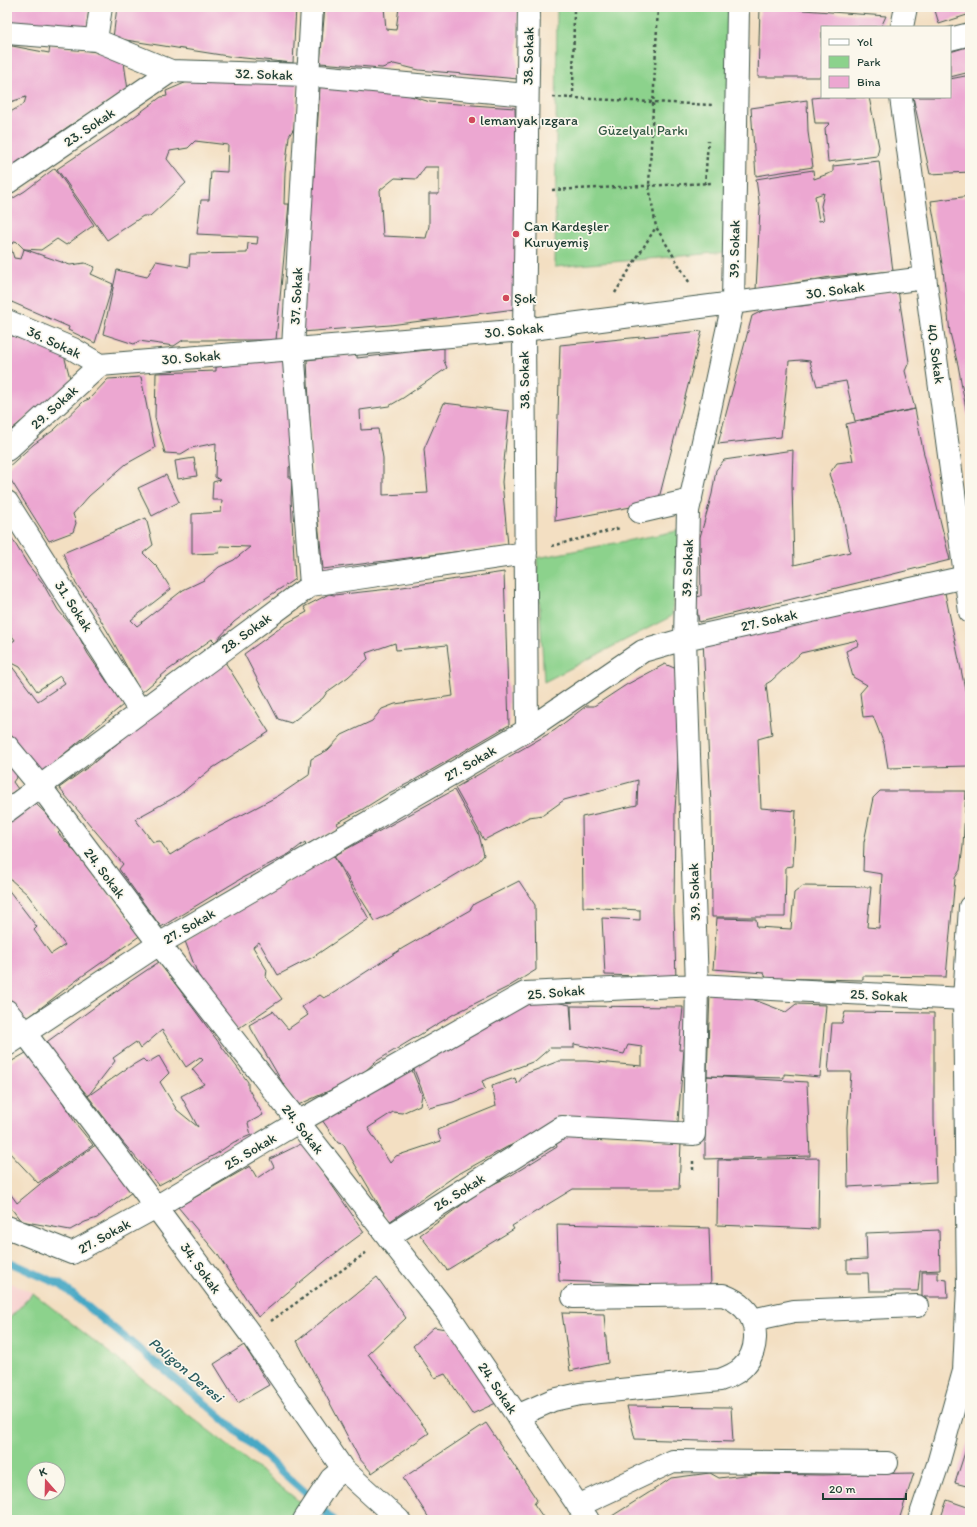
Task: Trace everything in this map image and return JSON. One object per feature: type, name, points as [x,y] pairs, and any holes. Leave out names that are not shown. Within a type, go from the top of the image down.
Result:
[{"type":"street","points":[[96,40],[101,7]]},
{"type":"street","name":"37. Sokak","points":[[310,585],[293,348],[307,75],[312,7]]},
{"type":"street","name":"38. Sokak","points":[[527,730],[524,330],[529,7]]},
{"type":"street","name":"39. Sokak","points":[[694,1134],[697,985],[685,639],[688,511],[733,303],[738,7]]},
{"type":"street","points":[[902,26],[906,7]]},
{"type":"street","name":"32. Sokak","points":[[7,33],[96,40],[171,71],[307,75],[527,95]]},
{"type":"street","points":[[951,40],[970,34]]},
{"type":"street","name":"23. Sokak","points":[[7,183],[171,71]]},
{"type":"street","name":"40. Sokak","points":[[901,98],[925,278],[968,576],[970,612]]},
{"type":"street","name":"30. Sokak","points":[[100,365],[524,330],[925,278]]},
{"type":"street","name":"36. Sokak","points":[[7,321],[73,349],[100,365]]},
{"type":"street","name":"29. Sokak","points":[[7,450],[100,365]]},
{"type":"street","points":[[640,512],[691,500]]},
{"type":"street","name":"31. Sokak","points":[[7,502],[140,711]]},
{"type":"street","name":"28. Sokak","points":[[7,811],[310,585],[526,553]]},
{"type":"street","name":"27. Sokak","points":[[7,1046],[158,944],[527,730],[643,651],[685,639],[968,576]]},
{"type":"street","name":"24. Sokak","points":[[7,746],[40,786],[158,944],[446,1311],[583,1513]]},
{"type":"street","points":[[919,1520],[938,1464],[964,1371],[968,1286],[967,1000],[970,907]]},
{"type":"street","name":"25. Sokak","points":[[156,1207],[298,1122],[525,993],[697,985],[967,1000]]},
{"type":"street","name":"34. Sokak","points":[[7,1011],[251,1335],[337,1474],[399,1520]]},
{"type":"street","name":"26. Sokak","points":[[388,1237],[562,1127],[694,1134]]},
{"type":"street","name":"27. Sokak","points":[[7,1227],[72,1254],[156,1207]]},
{"type":"street","points":[[517,1416],[553,1400],[580,1394],[720,1380],[732,1376],[742,1368],[750,1358],[754,1346],[755,1333],[752,1320],[745,1309],[735,1300],[723,1295],[573,1296]]},
{"type":"street","points":[[752,1320],[794,1311],[917,1306]]},
{"type":"street","points":[[583,1513],[672,1461],[887,1463]]},
{"type":"street","points":[[304,1520],[337,1474]]},
{"type":"path","points":[[573,98],[574,7]]},
{"type":"path","points":[[658,7],[649,186],[656,227],[704,306]]},
{"type":"path","points":[[527,95],[654,103],[736,106]]},
{"type":"path","points":[[526,191],[735,182]]},
{"type":"path","points":[[598,320],[656,227]]},
{"type":"path","points":[[526,553],[622,528]]},
{"type":"path","points":[[251,1335],[388,1237]]},
{"type":"shaded area","points":[[7,1281],[33,1293],[7,1321]]},
{"type":"green space","name":"Güzelyalı Parkı","points":[[557,7],[731,7],[727,252],[555,267]]},
{"type":"green space","points":[[683,530],[672,616],[544,682],[537,558]]},
{"type":"green space","points":[[33,1293],[304,1505],[289,1520],[7,1520],[7,1321]]},
{"type":"building","points":[[7,7],[89,7],[87,29],[7,23]]},
{"type":"building","points":[[117,7],[296,7],[293,63],[234,57],[113,38]]},
{"type":"building","points":[[325,7],[384,7],[386,29],[396,30],[399,7],[518,7],[518,79],[419,70],[394,64],[382,68],[320,63]]},
{"type":"building","points":[[760,7],[886,16],[881,26],[821,26],[821,77],[758,77]]},
{"type":"building","points":[[934,7],[970,7],[970,17],[967,15],[939,24]]},
{"type":"building","points":[[7,45],[49,53],[50,45],[123,56],[128,90],[69,126],[7,169],[7,114],[24,104],[26,97],[7,103]]},
{"type":"building","points":[[970,46],[970,72],[951,77],[951,52]]},
{"type":"building","points":[[970,75],[970,172],[930,174],[913,98],[951,98],[951,79]]},
{"type":"building","points":[[201,76],[298,83],[294,128],[289,136],[285,172],[284,204],[289,204],[276,340],[183,340],[174,346],[139,341],[134,344],[103,334],[117,270],[147,277],[156,261],[189,267],[190,254],[247,253],[248,243],[257,244],[258,237],[197,234],[201,200],[209,200],[211,171],[227,172],[228,145],[195,141],[188,148],[170,151],[167,159],[186,183],[150,216],[143,216],[107,240],[57,169],[123,125],[161,97],[167,96],[166,91]]},
{"type":"building","points":[[320,87],[401,93],[430,102],[515,108],[515,309],[390,325],[302,332],[306,197],[313,189]],"holes":[[[425,167],[439,167],[439,194],[429,194],[429,226],[426,238],[383,236],[380,190],[395,178],[417,179]]]},
{"type":"building","points":[[812,98],[869,98],[879,147],[877,156],[828,162],[825,128],[830,123],[815,123]]},
{"type":"building","points":[[807,100],[808,132],[813,167],[756,176],[751,108]]},
{"type":"building","points":[[879,161],[893,271],[830,277],[756,290],[760,208],[756,179],[813,170],[814,179],[833,172],[833,166]],"holes":[[[824,193],[821,206],[824,220],[819,221],[815,196]]]},
{"type":"building","points":[[55,168],[94,225],[66,245],[57,239],[41,250],[24,249],[70,265],[85,263],[95,267],[91,274],[113,284],[95,343],[68,330],[69,327],[7,300],[7,202],[25,191]],"holes":[[[16,241],[24,249],[21,259],[14,258],[10,245]]]},
{"type":"building","points":[[970,196],[969,425],[958,365],[950,333],[943,270],[931,201]]},
{"type":"building","points":[[898,290],[909,362],[905,371],[915,409],[855,421],[846,381],[817,386],[810,361],[789,361],[781,437],[718,444],[752,316],[770,307],[802,306]]},
{"type":"building","points":[[702,331],[658,502],[555,521],[560,345]]},
{"type":"building","points":[[7,334],[64,355],[71,382],[7,433]]},
{"type":"building","points":[[444,348],[444,361],[447,368],[389,406],[360,410],[361,430],[378,429],[383,458],[383,495],[428,493],[424,449],[444,403],[509,411],[502,482],[508,545],[323,569],[312,466],[307,360],[357,354],[357,358]]},
{"type":"building","points":[[288,358],[294,464],[289,467],[289,477],[292,477],[291,498],[295,579],[263,600],[234,622],[215,642],[212,639],[167,671],[141,693],[90,602],[76,584],[63,553],[146,518],[153,545],[143,553],[158,568],[171,589],[131,620],[137,626],[183,590],[204,580],[219,567],[234,560],[250,547],[220,546],[219,553],[192,554],[192,514],[221,512],[222,500],[212,500],[213,482],[220,480],[215,477],[216,443],[191,448],[181,454],[165,453],[155,418],[156,373],[216,371],[216,367]]},
{"type":"building","points":[[141,377],[155,448],[126,464],[89,496],[73,514],[76,523],[73,532],[49,541],[7,474],[7,468],[34,444],[54,430],[84,401],[89,399],[108,379]]},
{"type":"building","points":[[915,409],[923,450],[950,560],[699,622],[695,597],[701,596],[700,537],[712,494],[716,470],[724,460],[793,450],[792,483],[794,565],[850,552],[842,511],[829,474],[837,463],[853,461],[846,424]]},
{"type":"building","points":[[194,458],[197,476],[178,479],[175,461]]},
{"type":"building","points":[[166,475],[179,502],[152,516],[138,488]]},
{"type":"building","points":[[7,530],[28,565],[42,582],[58,610],[76,631],[88,654],[123,705],[40,774],[7,731],[7,660],[38,701],[65,683],[60,676],[37,691],[20,667],[10,662],[7,657],[7,645],[15,640],[7,629]]},
{"type":"building","points":[[504,572],[509,725],[337,823],[339,828],[306,845],[305,842],[289,854],[242,878],[161,927],[119,869],[123,864],[59,788],[91,765],[169,701],[225,662],[269,732],[211,769],[179,795],[135,819],[153,842],[160,841],[170,855],[194,840],[278,796],[309,775],[311,759],[328,750],[342,735],[372,721],[382,709],[395,704],[453,696],[447,645],[396,650],[395,643],[366,653],[368,659],[348,677],[327,692],[323,698],[291,723],[278,719],[244,654],[287,623],[307,612],[304,607],[329,594],[334,595],[389,589]]},
{"type":"building","points":[[944,588],[969,708],[970,766],[888,768],[884,744],[873,716],[863,717],[860,693],[867,685],[853,677],[846,651],[859,645],[857,640],[801,653],[766,684],[772,735],[758,739],[761,808],[796,811],[793,866],[786,867],[785,917],[712,917],[711,805],[703,640]]},
{"type":"building","points":[[665,664],[681,671],[681,716],[675,810],[674,911],[676,980],[641,976],[605,975],[602,918],[640,920],[640,910],[583,907],[582,817],[637,805],[638,780],[564,800],[543,815],[529,817],[484,840],[455,788],[555,730],[586,706],[594,706],[626,685]]},
{"type":"building","points":[[7,758],[20,772],[13,782],[18,789],[7,796]]},
{"type":"building","points":[[454,790],[479,835],[484,855],[479,861],[390,914],[375,921],[334,856]]},
{"type":"building","points":[[880,791],[966,791],[963,846],[960,870],[955,878],[946,977],[863,976],[863,980],[766,978],[764,973],[713,969],[717,918],[756,919],[757,927],[791,929],[794,893],[803,886],[871,887],[867,927],[879,928],[882,874],[863,871],[864,842],[873,798]]},
{"type":"building","points":[[35,803],[62,829],[58,833],[77,854],[141,935],[81,977],[25,1020],[7,995],[7,888],[37,927],[34,930],[51,954],[65,945],[27,894],[9,878],[10,868],[7,870],[7,824]]},
{"type":"building","points":[[333,855],[369,919],[313,957],[278,975],[259,942],[253,947],[267,970],[266,977],[282,999],[236,1030],[198,975],[185,941]]},
{"type":"building","points":[[519,881],[535,905],[536,970],[508,987],[454,1014],[375,1062],[359,1077],[296,1106],[249,1025],[273,1011],[288,1029],[308,1015],[302,1007],[320,995],[324,998],[332,994],[403,948],[470,910],[474,904]]},
{"type":"building","points":[[159,962],[248,1082],[248,1088],[263,1115],[248,1123],[251,1135],[234,1142],[216,1154],[159,1185],[121,1140],[88,1096],[44,1044]],"holes":[[[162,1030],[186,1067],[200,1057],[203,1060],[192,1069],[204,1084],[181,1096],[198,1127],[177,1110],[160,1082],[169,1073],[159,1056],[147,1063],[143,1059],[88,1096],[115,1061],[113,1058],[136,1042],[140,1049]]]},
{"type":"building","points":[[710,992],[752,999],[786,1012],[796,1004],[826,1005],[820,1077],[784,1074],[784,1078],[707,1076]]},
{"type":"building","points":[[539,999],[570,1005],[572,1031],[571,1006],[683,1007],[679,1050],[684,1050],[677,1133],[586,1118],[560,1116],[532,1137],[507,1147],[455,1176],[389,1222],[343,1144],[338,1143],[320,1117],[410,1065],[422,1095],[420,1105],[402,1113],[393,1112],[368,1128],[390,1163],[396,1156],[441,1141],[437,1130],[496,1106],[492,1086],[515,1078],[517,1084],[525,1074],[559,1061],[586,1061],[642,1066],[642,1047],[628,1045],[624,1054],[574,1044],[574,1048],[550,1048],[535,1061],[482,1081],[485,1089],[453,1102],[429,1108],[413,1067],[521,1004]]},
{"type":"building","points":[[845,1012],[934,1013],[934,1120],[936,1182],[848,1187],[847,1127],[851,1072],[828,1072],[832,1023],[842,1023]]},
{"type":"building","points":[[31,1050],[76,1124],[93,1145],[38,1183],[7,1150],[7,1064]]},
{"type":"building","points":[[707,1076],[807,1082],[810,1156],[705,1159]]},
{"type":"building","points":[[571,1134],[681,1143],[679,1189],[573,1189],[512,1226],[514,1229],[447,1270],[420,1235],[485,1188],[510,1176],[557,1147],[556,1142]]},
{"type":"building","points":[[100,1142],[136,1189],[97,1218],[85,1222],[70,1230],[21,1221],[11,1208],[7,1208],[7,1189],[17,1203],[45,1180]]},
{"type":"building","points":[[303,1143],[364,1232],[329,1258],[258,1317],[218,1255],[178,1207],[250,1166],[257,1178],[274,1167],[270,1159]]},
{"type":"building","points":[[819,1158],[818,1229],[717,1225],[718,1160]]},
{"type":"building","points":[[557,1224],[709,1228],[711,1287],[559,1281]]},
{"type":"building","points":[[939,1230],[940,1270],[920,1271],[918,1291],[869,1291],[868,1273],[847,1273],[847,1260],[867,1259],[866,1233]]},
{"type":"building","points":[[922,1272],[938,1272],[938,1279],[947,1280],[948,1297],[922,1297]]},
{"type":"building","points":[[377,1277],[406,1318],[368,1354],[429,1433],[372,1473],[359,1458],[297,1341]]},
{"type":"building","points":[[562,1313],[604,1314],[608,1363],[570,1371]]},
{"type":"building","points":[[434,1327],[451,1330],[496,1403],[472,1414],[445,1374],[435,1378],[413,1346]]},
{"type":"building","points":[[244,1345],[269,1385],[238,1403],[214,1364]]},
{"type":"building","points":[[627,1406],[731,1407],[733,1442],[635,1439]]},
{"type":"building","points":[[486,1423],[537,1500],[534,1504],[545,1520],[432,1520],[429,1518],[403,1478]]},
{"type":"building","points":[[970,1437],[970,1487],[955,1483]]},
{"type":"building","points":[[710,1473],[719,1478],[753,1474],[822,1475],[914,1473],[899,1520],[615,1520],[612,1516],[671,1478]]},
{"type":"building","points":[[947,1500],[970,1508],[970,1520],[940,1520]]},
{"type":"waterway","name":"Poligon Deresi","points":[[7,1261],[61,1285],[213,1410],[307,1494],[333,1520]]},
{"type":"place","name":"lemanyak ızgara","points":[[472,120]]},
{"type":"place","name":"Can Kardeşler Kuruyemiş","points":[[516,234]]},
{"type":"place","name":"Şok","points":[[506,298]]}]
